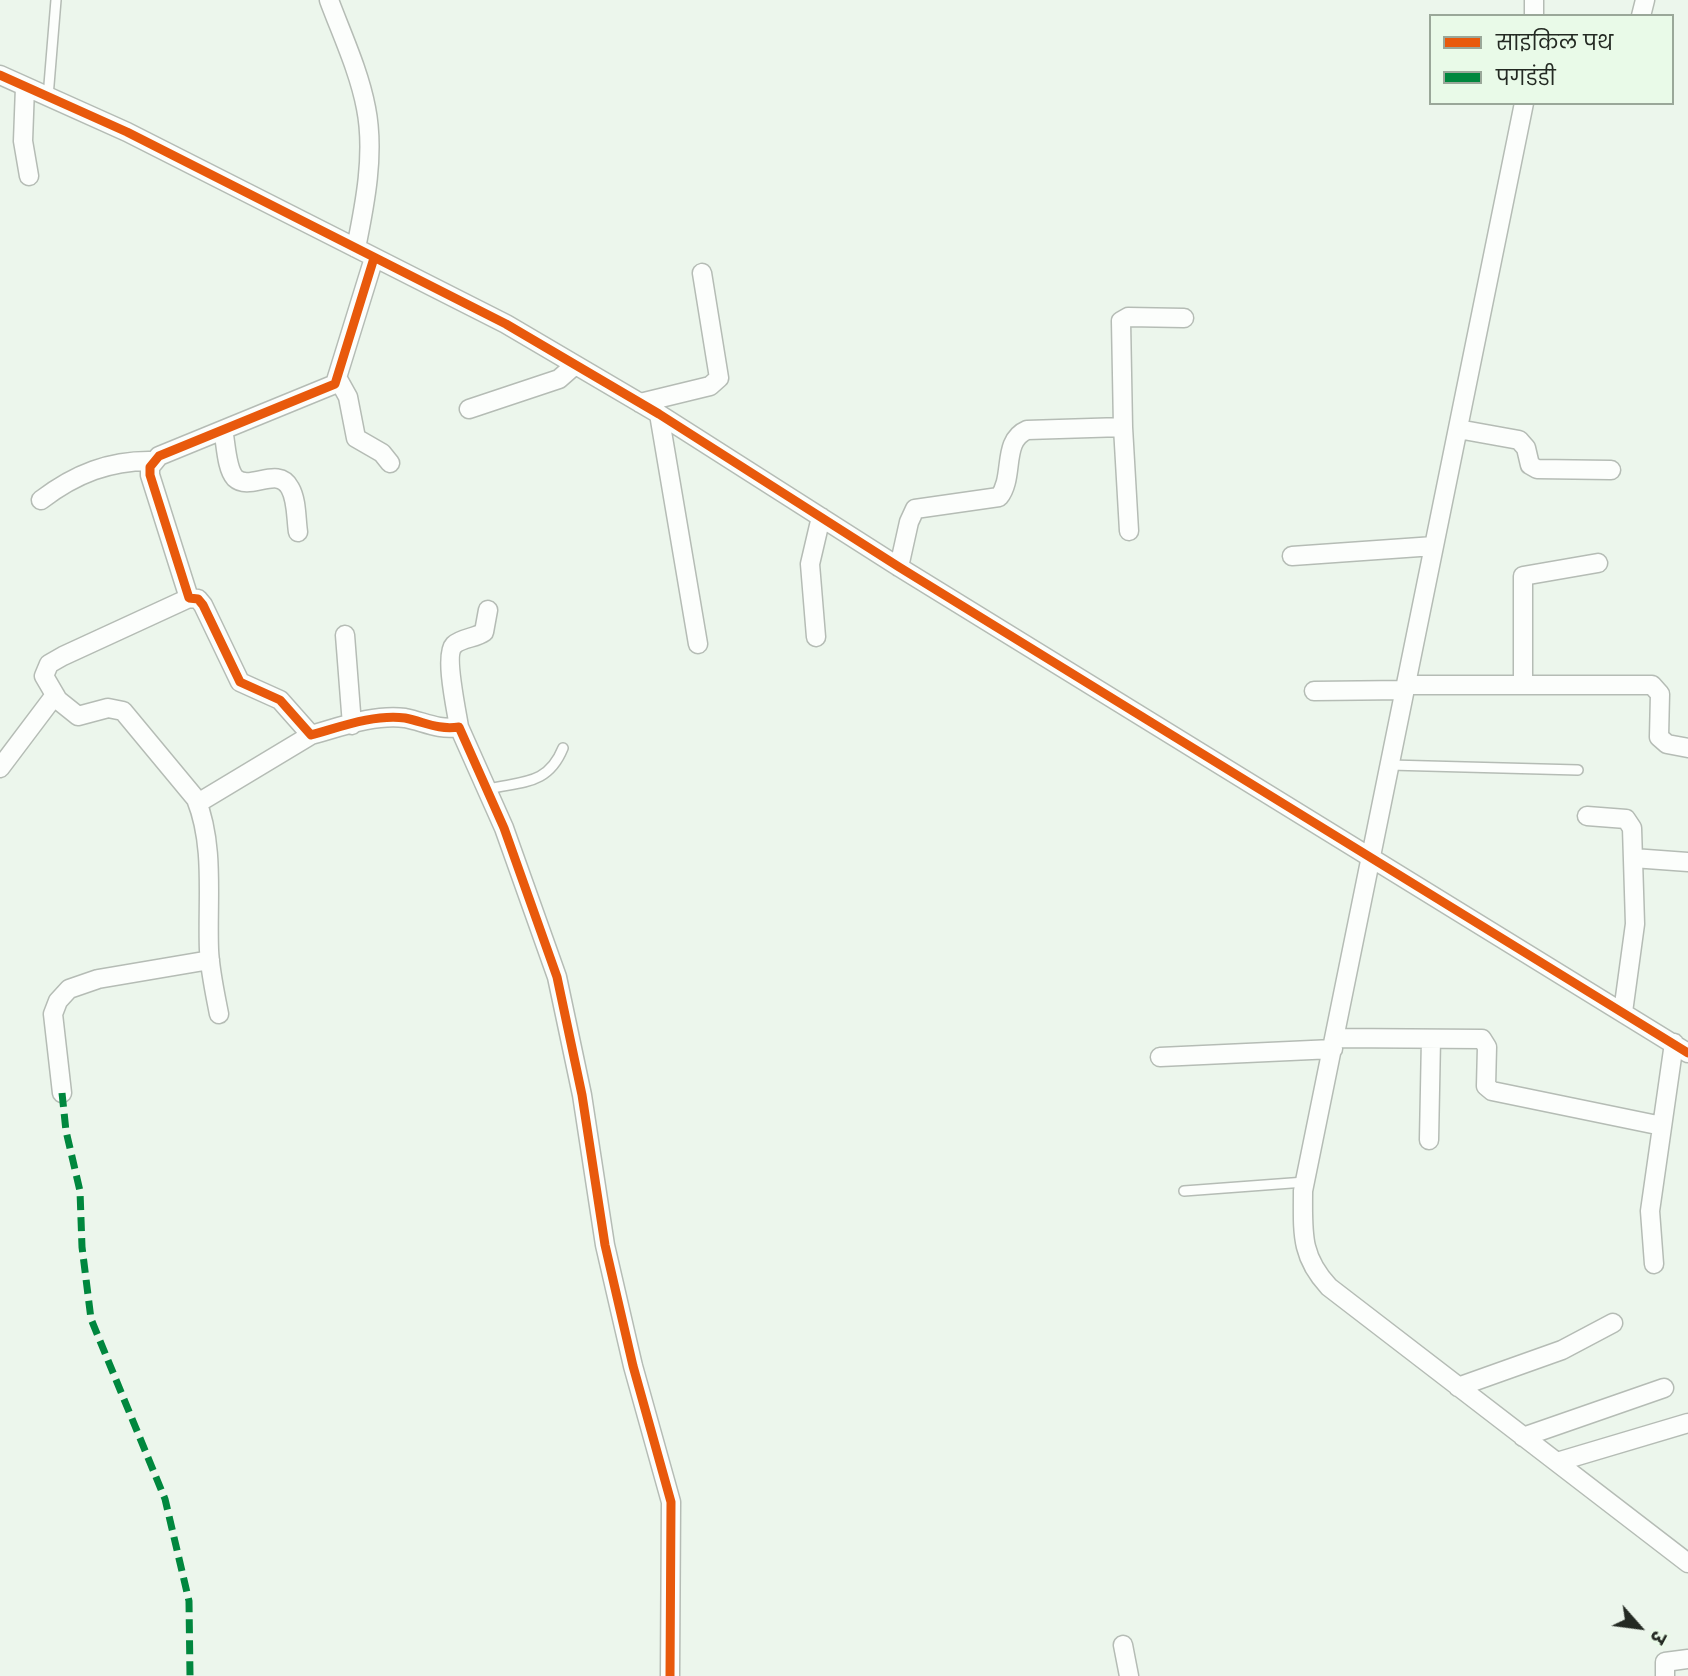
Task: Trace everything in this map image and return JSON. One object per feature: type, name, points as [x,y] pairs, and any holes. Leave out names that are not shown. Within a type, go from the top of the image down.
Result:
[{"type":"street","points":[[328,0],[358,77],[366,110],[368,141],[365,206],[356,248]]},
{"type":"street","points":[[0,75],[127,132],[506,324],[659,414],[898,567],[1681,1048],[1662,1126],[1650,1211],[1654,1264]]},
{"type":"street","points":[[25,87],[23,141],[29,176]]},
{"type":"street","points":[[1524,105],[1458,429],[1427,546],[1400,689],[1390,765],[1300,1182],[1303,1230],[1306,1254],[1314,1271],[1351,1305],[1688,1563]]},
{"type":"street","points":[[41,500],[59,486],[96,469],[117,462],[153,461],[223,430],[327,390],[338,379],[374,257]]},
{"type":"street","points":[[640,403],[710,386],[719,378],[702,273]]},
{"type":"street","points":[[1129,531],[1121,321],[1128,317],[1184,318]]},
{"type":"street","points":[[469,409],[559,379],[575,365]]},
{"type":"street","points":[[338,379],[348,397],[356,438],[382,453],[390,463]]},
{"type":"street","points":[[659,414],[698,644]]},
{"type":"street","points":[[898,567],[915,509],[999,497],[1004,489],[1012,447],[1019,433],[1027,430],[1123,427]]},
{"type":"street","points":[[1458,429],[1519,440],[1526,448],[1530,465],[1537,469],[1611,470]]},
{"type":"street","points":[[223,430],[231,471],[236,479],[243,482],[278,478],[286,483],[293,495],[298,532]]},
{"type":"street","points":[[153,461],[150,475],[189,598]]},
{"type":"street","points":[[816,636],[810,565],[821,517]]},
{"type":"street","points":[[1292,556],[1427,546]]},
{"type":"street","points":[[1523,683],[1523,576],[1598,564]]},
{"type":"street","points":[[219,1014],[210,960],[209,880],[198,803],[185,783],[123,711],[108,708],[78,716],[55,695],[44,676],[49,664],[189,598],[198,599],[240,682],[280,700],[311,735]]},
{"type":"street","points":[[488,610],[484,632],[456,643],[451,650],[451,681],[459,727],[488,789],[557,977],[582,1095],[605,1245],[633,1366],[671,1502],[670,1676]]},
{"type":"street","points":[[345,635],[352,724]]},
{"type":"street","points":[[1314,691],[1523,683],[1656,686],[1660,694],[1659,737],[1667,744],[1688,748]]},
{"type":"street","points":[[0,768],[55,695]]},
{"type":"street","points":[[198,803],[311,735],[352,724],[396,718],[435,729],[459,727]]},
{"type":"street","points":[[1587,816],[1629,821],[1635,924],[1623,1012]]},
{"type":"street","points":[[1633,858],[1688,862]]},
{"type":"street","points":[[62,1093],[53,1014],[58,1001],[69,989],[98,979],[210,960]]},
{"type":"street","points":[[1429,1140],[1431,1039]]},
{"type":"street","points":[[1160,1057],[1431,1039],[1485,1040],[1486,1086],[1492,1091],[1662,1126]]},
{"type":"street","points":[[1458,1387],[1562,1350],[1613,1322]]},
{"type":"street","points":[[1523,1437],[1664,1388]]},
{"type":"street","points":[[1556,1462],[1688,1423]]},
{"type":"street","points":[[1123,1645],[1129,1676]]},
{"type":"street","points":[[1665,1676],[1665,1662],[1688,1659]]},
{"type":"lane","points":[[48,97],[56,0]]},
{"type":"lane","points":[[488,789],[547,775],[557,763],[563,748]]},
{"type":"lane","points":[[1390,765],[1578,770]]},
{"type":"lane","points":[[1184,1191],[1300,1182]]},
{"type":"marked path","points":[[62,1093],[66,1131],[80,1191],[82,1247],[91,1319],[165,1499],[189,1601],[190,1676]]},
{"type":"cycle path","points":[[0,75],[127,132],[506,324],[659,414],[899,567],[1688,1053]]},
{"type":"cycle path","points":[[374,258],[335,384],[159,456],[150,467],[150,475],[189,598],[198,599],[203,605],[240,682],[280,700],[311,735],[357,722],[393,717],[438,727],[459,727],[504,828],[557,977],[582,1095],[605,1245],[633,1366],[671,1502],[670,1676]]}]
